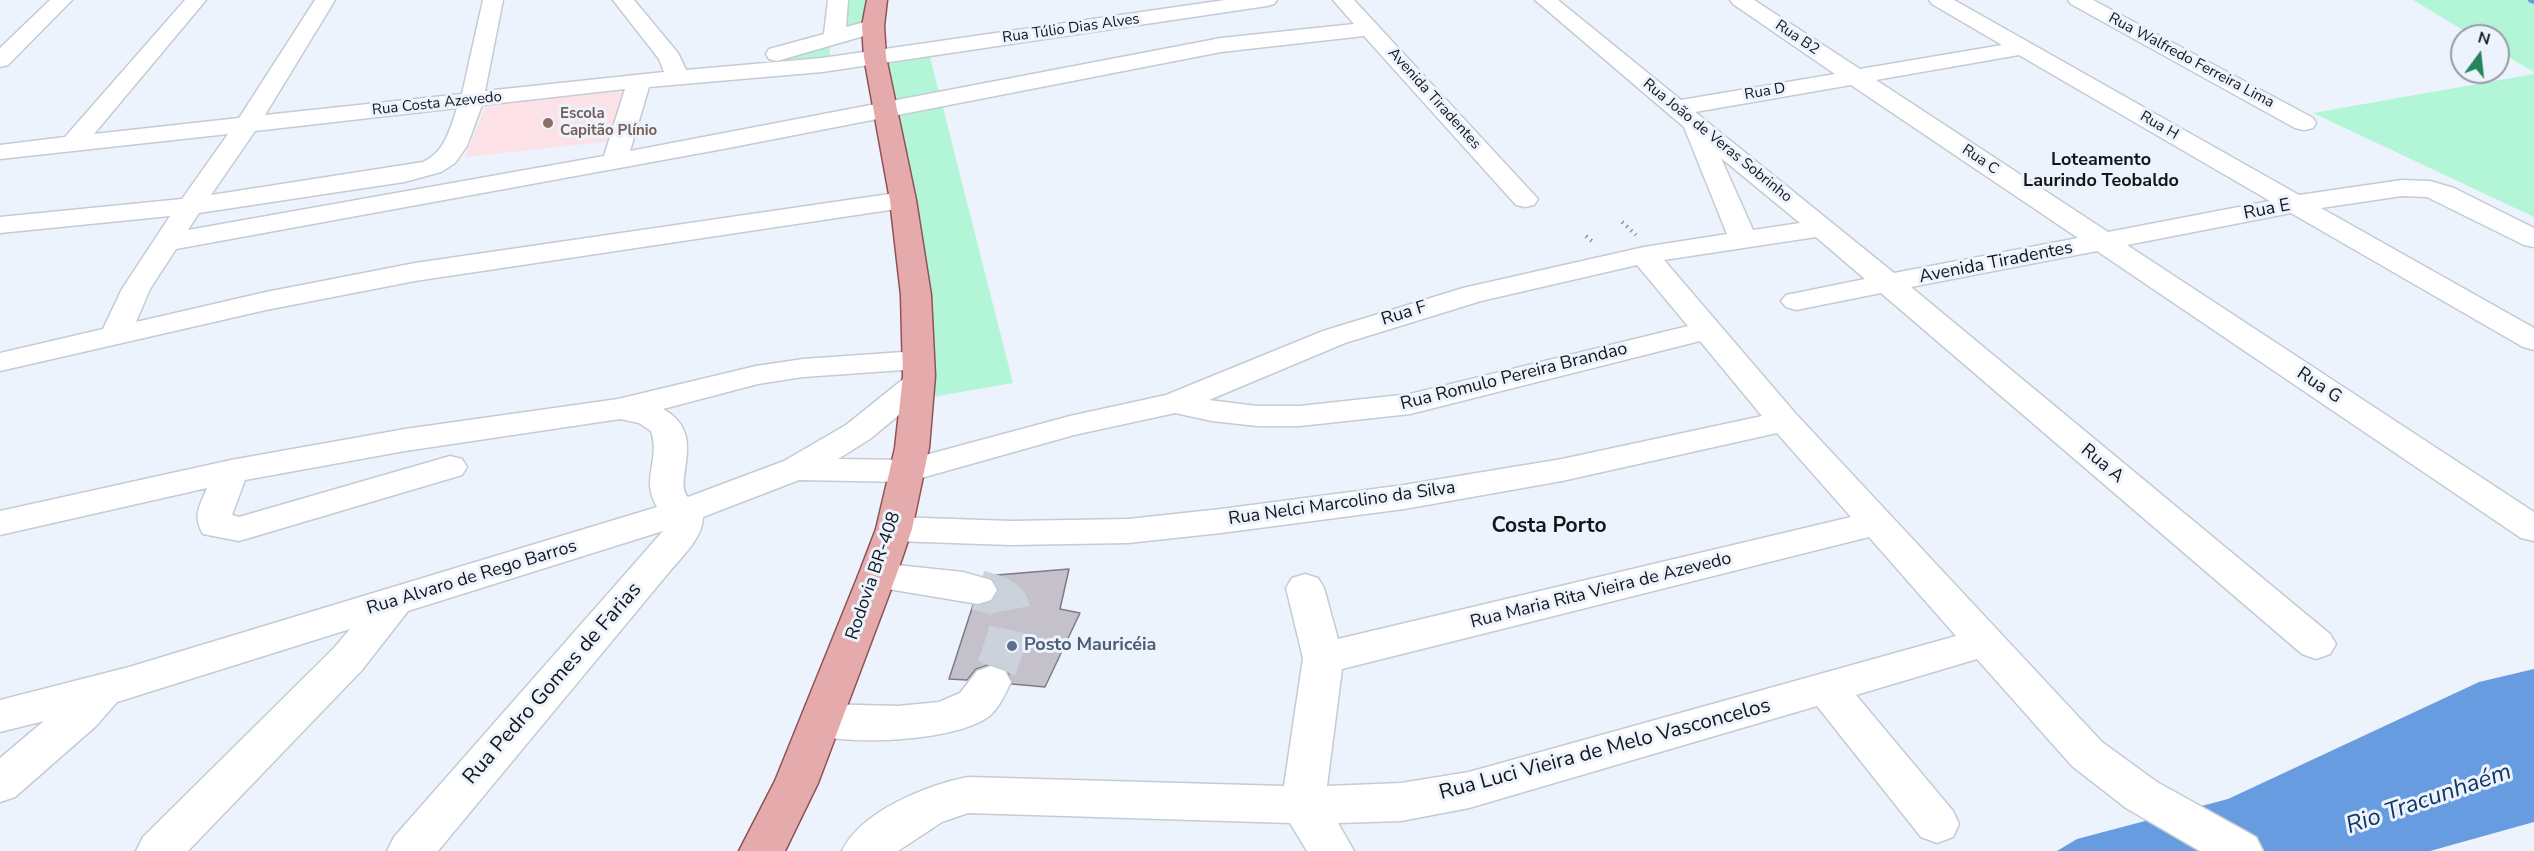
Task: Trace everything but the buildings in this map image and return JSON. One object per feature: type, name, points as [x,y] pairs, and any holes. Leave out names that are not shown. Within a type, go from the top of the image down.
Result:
[{"type":"main road","name":"Rodovia BR-408","points":[[762,851],[796,783],[877,576],[894,529],[912,448],[918,371],[916,295],[903,200],[884,109],[875,28]]},
{"type":"street","points":[[0,60],[62,0]]},
{"type":"street","points":[[72,145],[196,0]]},
{"type":"street","points":[[115,336],[136,289],[190,206],[247,125],[325,0]]},
{"type":"street","points":[[0,225],[190,206],[404,174],[437,165],[453,150],[472,100],[494,0]]},
{"type":"street","points":[[622,0],[670,58],[677,77]]},
{"type":"street","points":[[834,38],[838,0]]},
{"type":"street","name":"Rua Túlio Dias Alves","points":[[875,28],[1267,0]]},
{"type":"street","name":"Avenida Tiradentes","points":[[1342,0],[1525,199]]},
{"type":"street","name":"Rua João de Veras Sobrinho","points":[[1545,0],[1888,284]]},
{"type":"street","name":"Rua B2","points":[[1740,0],[1855,76]]},
{"type":"street","points":[[1939,0],[2023,48]]},
{"type":"street","name":"Rua Walfredo Ferreira Lima","points":[[2078,0],[2304,123]]},
{"type":"street","points":[[700,76],[875,28]]},
{"type":"street","name":"Rua Costa Azevedo","points":[[0,152],[639,81],[822,65],[875,28]]},
{"type":"street","points":[[167,242],[723,142],[1221,45],[1369,29]]},
{"type":"street","name":"Rua D","points":[[1685,115],[1855,76],[2023,48]]},
{"type":"street","name":"Rua H","points":[[2023,48],[2295,204]]},
{"type":"street","name":"Rua C","points":[[1855,76],[2105,243]]},
{"type":"street","points":[[615,161],[639,81]]},
{"type":"street","points":[[1685,115],[1743,239]]},
{"type":"street","name":"Rua E","points":[[2105,243],[2295,204],[2402,188],[2430,189],[2464,202],[2534,239]]},
{"type":"street","points":[[0,362],[266,301],[415,272],[903,200]]},
{"type":"street","points":[[2295,204],[2534,341]]},
{"type":"street","name":"Rua F","points":[[1175,403],[1263,365],[1379,321],[1473,294],[1644,255],[1822,228]]},
{"type":"street","name":"Avenida Tiradentes","points":[[1796,301],[2105,243]]},
{"type":"street","name":"Rua G","points":[[2105,243],[2534,529]]},
{"type":"street","points":[[1644,255],[1784,421],[2087,754],[2108,773],[2240,851]]},
{"type":"street","name":"Rua A","points":[[1888,284],[2316,644]]},
{"type":"street","name":"Rua Romulo Pereira Brandao","points":[[1175,403],[1212,411],[1257,416],[1330,413],[1410,404],[1708,330]]},
{"type":"street","points":[[0,524],[231,471],[405,440],[618,409],[756,375],[803,368],[918,371]]},
{"type":"street","name":"Rua Alvaro de Rego Barros","points":[[0,716],[103,690],[393,603],[685,511],[796,469],[858,432],[918,371]]},
{"type":"street","points":[[796,469],[907,471],[1070,426],[1175,403]]},
{"type":"street","points":[[618,409],[655,416],[665,424],[670,435],[672,454],[666,491],[671,501],[685,511]]},
{"type":"street","name":"Rua Nelci Marcolino da Silva","points":[[894,529],[1011,533],[1128,531],[1221,521],[1404,496],[1562,470],[1784,421]]},
{"type":"street","points":[[231,471],[214,516],[216,525],[225,529],[239,529],[450,467]]},
{"type":"street","name":"Rua Pedro Gomes de Farias","points":[[410,851],[679,535],[685,524],[685,511]]},
{"type":"street","name":"Rua Maria Rita Vieira de Azevedo","points":[[1323,658],[1878,523]]},
{"type":"street","points":[[877,576],[963,586],[978,590]]},
{"type":"street","points":[[1305,588],[1323,658],[1303,806],[1331,851]]},
{"type":"street","points":[[159,851],[348,659],[393,603]]},
{"type":"street","name":"Rua Luci Vieira de Melo Vasconcelos","points":[[865,851],[930,805],[949,798],[968,795],[1303,806],[1401,802],[1469,790],[1986,642]]},
{"type":"street","points":[[820,721],[926,721],[948,717],[971,707],[985,695],[991,682]]},
{"type":"street","points":[[1826,688],[1937,824]]},
{"type":"street","points":[[0,784],[81,714],[103,690]]},
{"type":"shaded area","name":"Escola Capitão Plínio","points":[[625,91],[613,141],[465,157],[486,105]]},
{"type":"green space","points":[[838,0],[877,0],[873,26],[834,38]]},
{"type":"green space","points":[[2413,0],[2534,0],[2534,72],[2510,58],[2510,24],[2453,24]]},
{"type":"green space","points":[[830,45],[830,61],[764,63]]},
{"type":"green space","points":[[929,53],[1013,383],[916,400],[875,61]]},
{"type":"green space","points":[[2534,74],[2534,217],[2313,113],[2477,84],[2510,84],[2510,78]]},
{"type":"water","name":"Rio Tracunhaém","points":[[2534,669],[2534,822],[2430,851],[2057,851],[2077,839],[2228,799],[2479,682]]},
{"type":"tunnel","points":[[978,590],[1002,598],[1008,604],[1010,611],[1006,643],[991,682]]},
{"type":"place","name":"Escola Capitão Plínio","points":[[548,123]]},
{"type":"place","name":"Posto Mauricéia","points":[[1012,646]]},
{"type":"district","name":"Loteamento Laurindo Teobaldo","points":[[2101,171]]},
{"type":"district","name":"Costa Porto","points":[[1549,527]]}]
